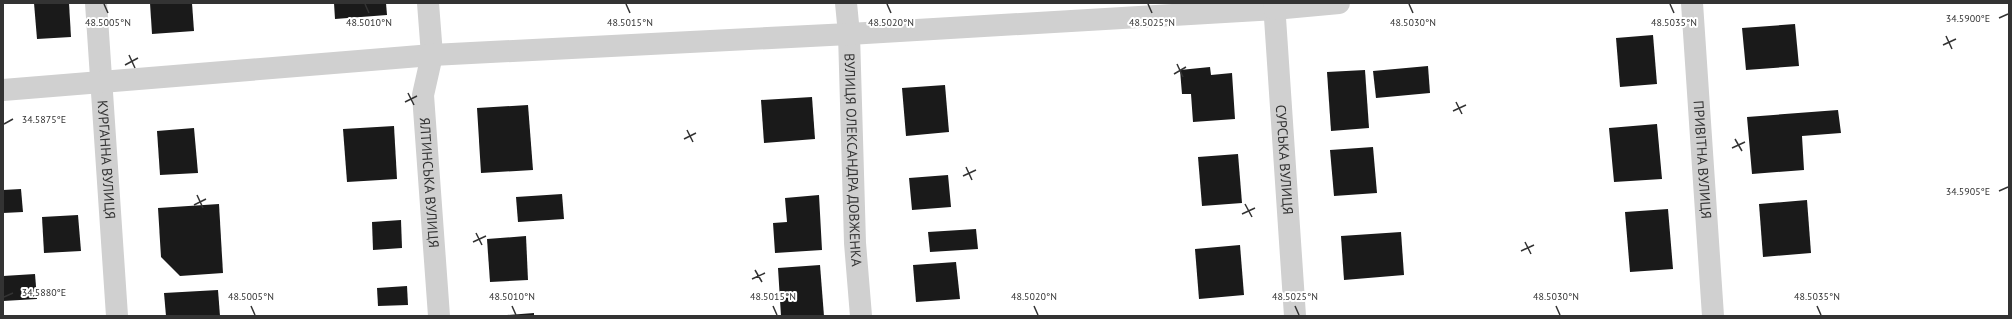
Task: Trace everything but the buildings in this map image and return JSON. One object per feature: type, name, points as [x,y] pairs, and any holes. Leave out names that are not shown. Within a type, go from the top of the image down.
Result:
[{"type":"street","name":"КУРГАННА ВУЛИЦЯ","points":[[96,3],[117,316]]},
{"type":"street","name":"ЯЛТИНСЬКА ВУЛИЦЯ","points":[[428,3],[432,55],[423,95],[439,316]]},
{"type":"street","name":"ВУЛИЦЯ ОЛЕКСАНДРА ДОВЖЕНКА","points":[[846,3],[849,34],[855,243],[861,316]]},
{"type":"street","points":[[3,90],[432,55],[849,34],[1339,3]]},
{"type":"street","name":"ПРИВІТНА ВУЛИЦЯ","points":[[1692,3],[1713,316]]},
{"type":"street","name":"СУРСЬКА ВУЛИЦЯ","points":[[1274,6],[1295,316]]}]
